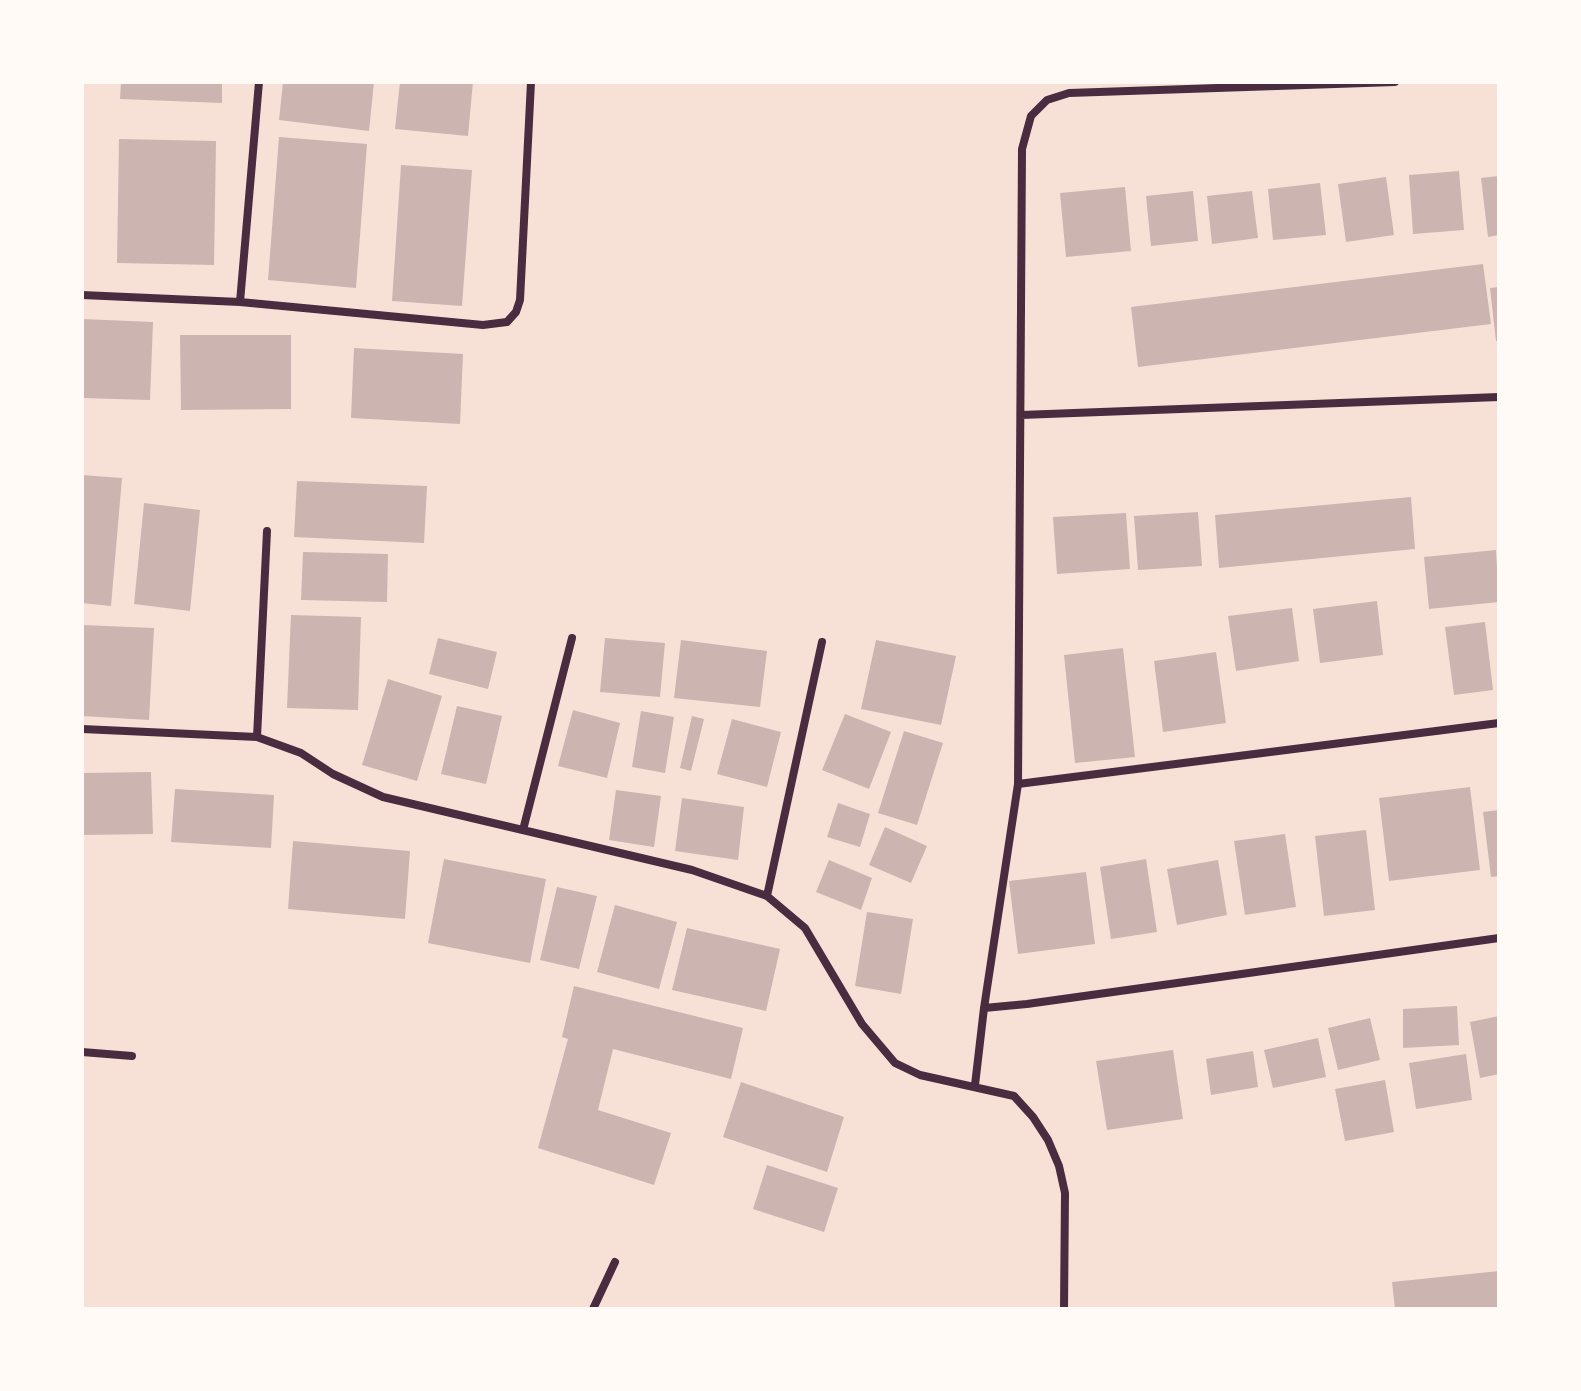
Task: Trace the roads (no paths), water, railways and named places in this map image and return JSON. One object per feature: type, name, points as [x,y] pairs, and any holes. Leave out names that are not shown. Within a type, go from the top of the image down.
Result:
[{"type":"street","points":[[240,302],[259,82]]},
{"type":"street","points":[[82,295],[240,302],[483,325],[507,322],[516,312],[520,300],[531,82]]},
{"type":"street","points":[[975,1085],[1018,784],[1022,149],[1031,116],[1039,106],[1069,93],[1395,82]]},
{"type":"street","points":[[1021,415],[1499,397]]},
{"type":"street","points":[[257,737],[267,531]]},
{"type":"street","points":[[523,830],[572,638]]},
{"type":"street","points":[[767,896],[822,642]]},
{"type":"street","points":[[1018,784],[1499,723]]},
{"type":"street","points":[[82,729],[257,737],[301,753],[333,774],[383,797],[692,870],[767,896],[805,928],[862,1024],[895,1063],[920,1075],[1014,1096],[1033,1117],[1048,1140],[1059,1166],[1065,1193],[1064,1309]]},
{"type":"street","points":[[984,1008],[1499,938]]},
{"type":"street","points":[[82,1052],[132,1056]]},
{"type":"street","points":[[593,1309],[615,1262]]}]
